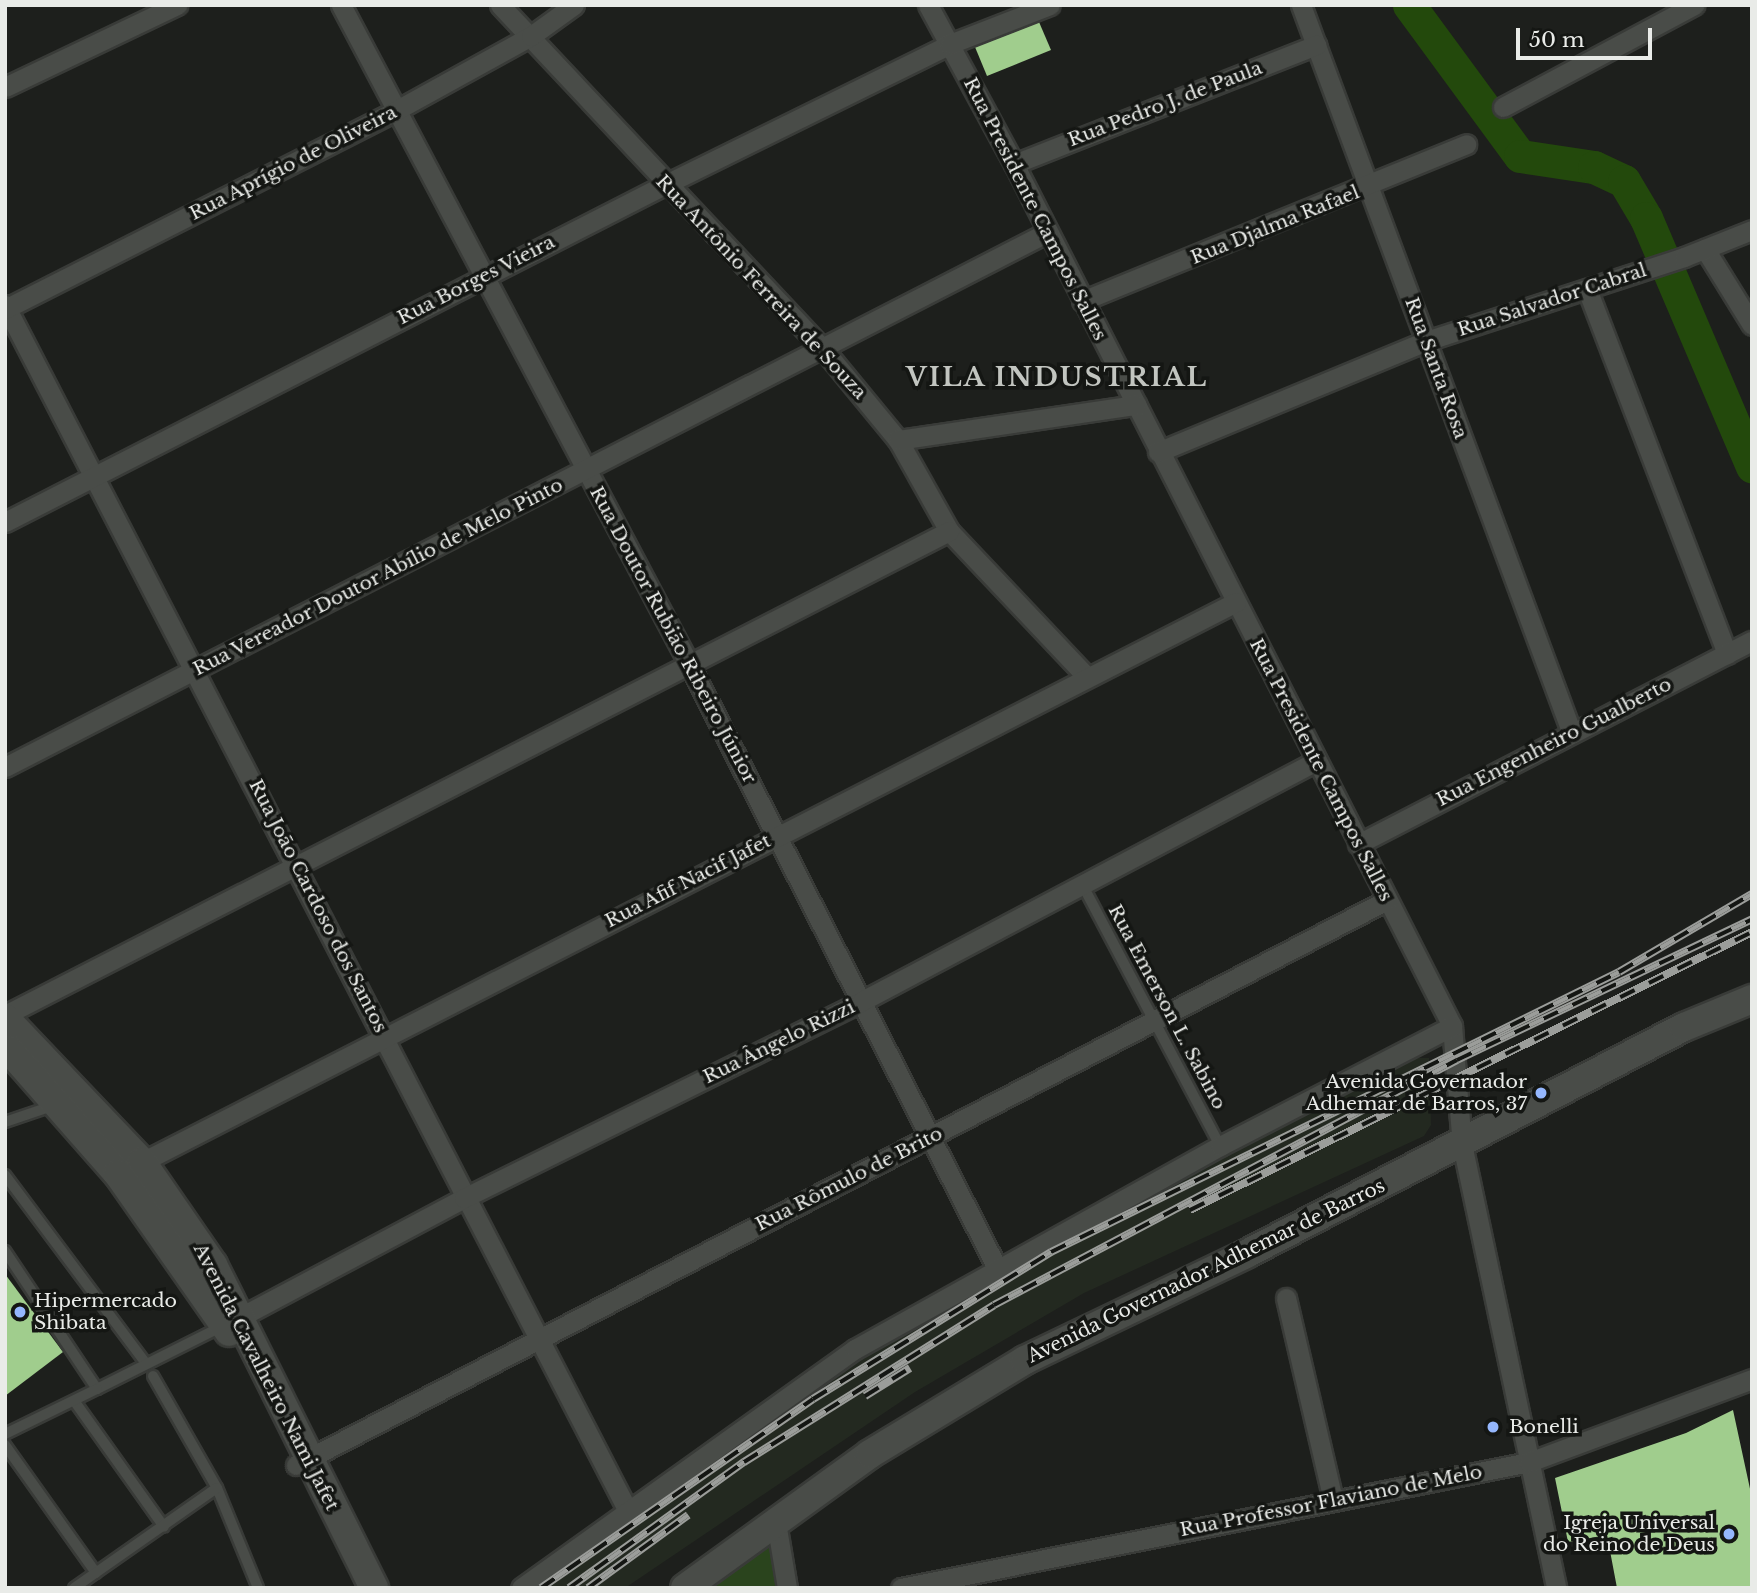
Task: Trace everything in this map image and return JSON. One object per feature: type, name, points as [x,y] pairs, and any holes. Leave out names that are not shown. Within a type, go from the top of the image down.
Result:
[{"type":"main road","name":"Avenida Governador Adhemar de Barros","points":[[685,1588],[870,1454],[1025,1360],[1751,1003]]},
{"type":"main road","name":"Avenida Cavalheiro Nami Jafet","points":[[5,1017],[142,1162],[213,1265],[233,1321],[303,1462],[374,1588]]},
{"type":"main road","name":"Avenida Cavalheiro Nami Jafet","points":[[8,1054],[57,1104],[233,1321]]},
{"type":"main road","name":"Avenida Cavalheiro Nami Jafet","points":[[303,1462],[357,1588]]},
{"type":"street","points":[[5,87],[177,5]]},
{"type":"street","name":"Rua Doutor Rubião Ribeiro Júnior","points":[[341,5],[778,836],[997,1268]]},
{"type":"street","name":"Rua Antônio Ferreira de Souza","points":[[500,5],[824,350],[898,440],[949,531],[1086,676]]},
{"type":"street","name":"Rua Aprígio de Oliveira","points":[[6,308],[395,111],[531,36],[574,5]]},
{"type":"street","name":"Rua Presidente Campos Salles","points":[[929,5],[1014,164],[1451,1026],[1462,1144],[1556,1588]]},
{"type":"street","name":"Rua Borges Vieira","points":[[5,522],[666,184],[950,44],[1050,5]]},
{"type":"street","name":"Rua Santa Rosa","points":[[1301,5],[1571,731]]},
{"type":"street","points":[[1503,107],[1694,5]]},
{"type":"street","name":"Rua Pedro J. de Paula","points":[[1014,164],[1316,45]]},
{"type":"street","name":"Rua Djalma Rafael","points":[[1082,301],[1369,188],[1466,144]]},
{"type":"street","name":"Rua Salvador Cabral","points":[[1158,452],[1426,341],[1684,257],[1752,230]]},
{"type":"street","name":"Rua Vereador Doutor Abílio de Melo Pinto","points":[[5,767],[824,350],[1048,232]]},
{"type":"street","points":[[1704,249],[1752,324]]},
{"type":"street","points":[[1587,289],[1727,654]]},
{"type":"street","name":"Rua João Cardoso dos Santos","points":[[6,308],[98,475],[386,1037],[464,1198],[627,1509]]},
{"type":"street","points":[[898,440],[1136,405]]},
{"type":"street","points":[[5,1017],[688,663],[949,531]]},
{"type":"street","name":"Rua Afif Nacif Jafet","points":[[142,1162],[1086,676],[1236,602]]},
{"type":"street","name":"Rua Engenheiro Gualberto","points":[[1357,844],[1571,731],[1752,641]]},
{"type":"street","name":"Rua Ângelo Rizzi","points":[[233,1321],[464,1198],[862,1001],[1316,761]]},
{"type":"street","name":"Rua Rômulo de Brito","points":[[303,1462],[538,1336],[932,1137],[1387,900]]},
{"type":"street","points":[[520,1588],[627,1509],[855,1349],[1220,1146],[1451,1026]]},
{"type":"street","points":[[1286,1298],[1333,1500]]},
{"type":"street","name":"Rua Professor Flaviano de Melo","points":[[901,1588],[1529,1462],[1752,1379]]},
{"type":"street","points":[[776,1522],[787,1588]]},
{"type":"lane","name":"Rua Emerson L. Sabino","points":[[1082,884],[1220,1146]]},
{"type":"lane","points":[[5,1122],[57,1104]]},
{"type":"lane","points":[[5,1175],[145,1362]]},
{"type":"lane","points":[[5,1251],[97,1389]]},
{"type":"lane","points":[[5,1434],[75,1402],[145,1362],[233,1321]]},
{"type":"lane","points":[[153,1376],[217,1488],[258,1588]]},
{"type":"lane","points":[[75,1402],[164,1527]]},
{"type":"lane","points":[[5,1445],[96,1573]]},
{"type":"lane","points":[[74,1588],[217,1488]]},
{"type":"shaded area","points":[[1411,1058],[1429,1058],[1431,1125],[1424,1136],[1084,1293],[915,1392],[625,1588],[531,1588],[877,1349],[1117,1209]]},
{"type":"green space","points":[[769,1541],[778,1588],[705,1588]]},
{"type":"building","points":[[1039,22],[1051,50],[987,76],[975,47]]},
{"type":"building","name":"Hipermercado Shibata","points":[[5,1274],[63,1352],[5,1396]]},
{"type":"building","points":[[1733,1410],[1752,1498],[1752,1588],[1617,1588],[1607,1535],[1568,1542],[1555,1478],[1686,1433]]},
{"type":"waterway","points":[[1409,5],[1520,156],[1594,167],[1624,181],[1646,218],[1752,466]]},
{"type":"railway","points":[[541,1588],[813,1399],[1051,1252],[1619,972],[1752,894]]},
{"type":"railway","points":[[569,1588],[744,1462],[994,1305],[1457,1060],[1752,919]]},
{"type":"railway","points":[[1190,1210],[1752,932]]},
{"type":"railway","points":[[865,1396],[910,1368]]},
{"type":"railway","points":[[588,1588],[688,1515]]},
{"type":"place","name":"Avenida Governador Adhemar de Barros, 37","points":[[1541,1093]]},
{"type":"place","name":"Hipermercado Shibata","points":[[20,1312]]},
{"type":"place","name":"Bonelli","points":[[1493,1427]]},
{"type":"place","name":"Igreja Universal do Reino de Deus","points":[[1729,1534]]},
{"type":"district","name":"VILA INDUSTRIAL","points":[[1057,378]]}]
